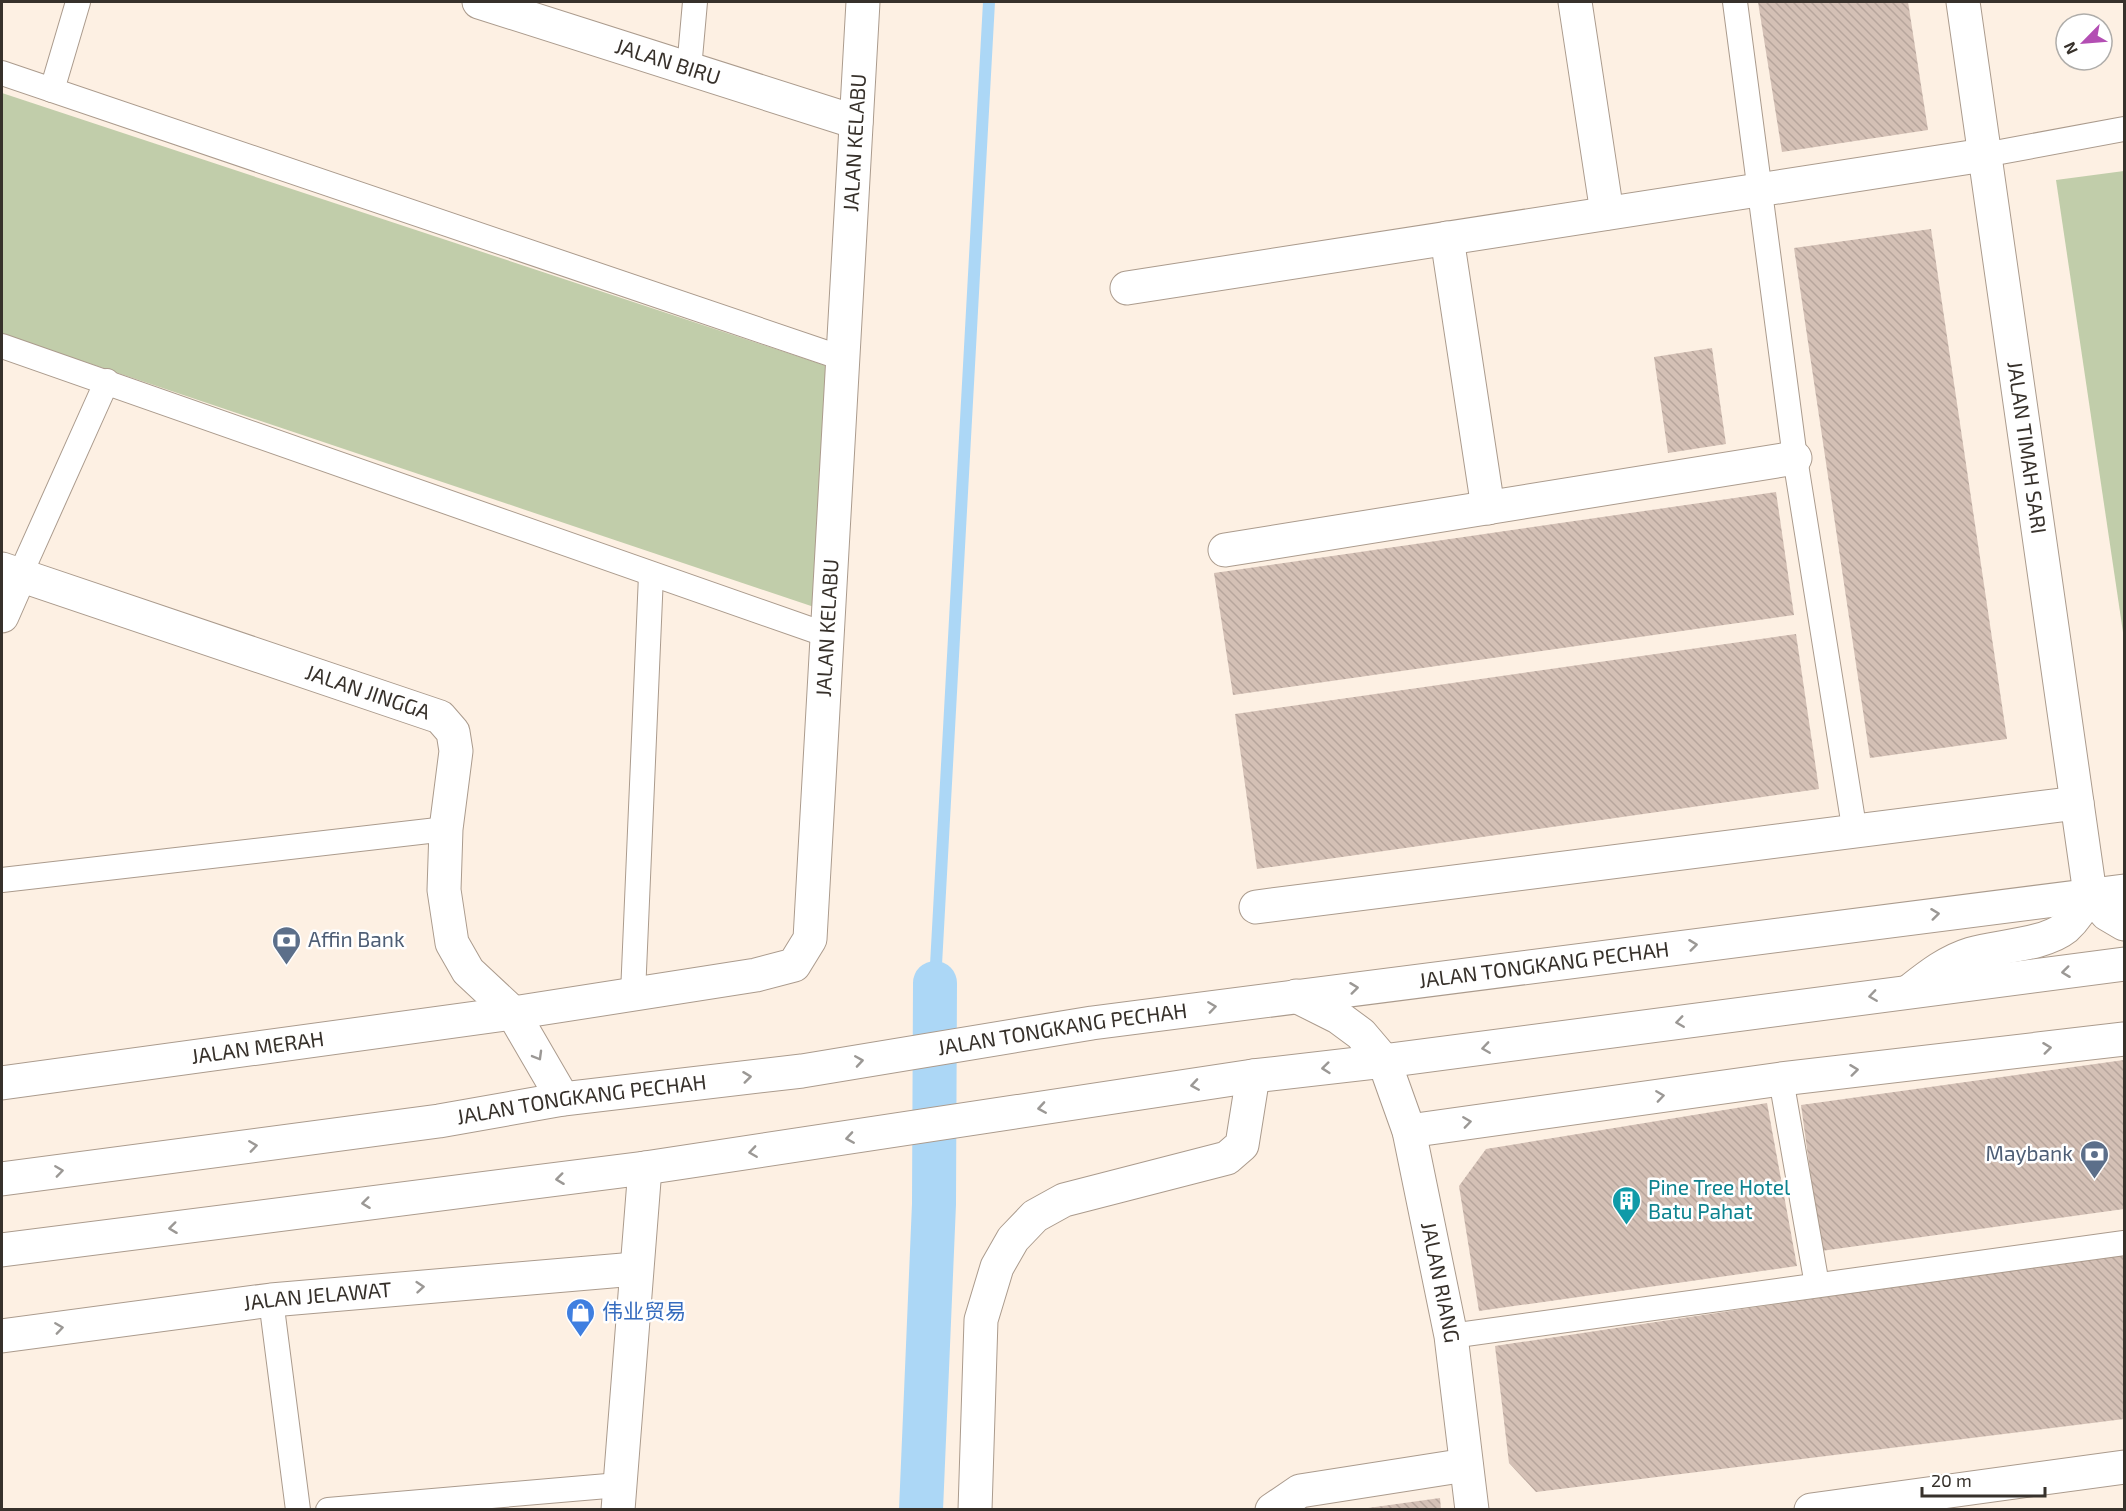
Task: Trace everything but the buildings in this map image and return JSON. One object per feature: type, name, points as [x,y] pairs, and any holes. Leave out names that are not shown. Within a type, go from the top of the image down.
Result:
[{"type":"street","name":"JALAN KELABU","points":[[513,1013],[756,975],[794,965],[810,939],[863,2]]},
{"type":"street","points":[[1575,2],[1607,213]]},
{"type":"street","name":"JALAN TIMAH SARI","points":[[1963,2],[2090,894]]},
{"type":"street","name":"JALAN BIRU","points":[[495,4],[856,122]]},
{"type":"street","points":[[1127,288],[1984,155]]},
{"type":"street","points":[[1447,238],[1488,507]]},
{"type":"street","points":[[1225,550],[1795,458]]},
{"type":"street","points":[[2,616],[11,572]]},
{"type":"street","name":"JALAN JINGGA","points":[[11,572],[440,717],[453,732],[456,751],[446,829],[444,890],[452,943],[468,971],[513,1013],[563,1099]]},
{"type":"street","points":[[1256,907],[1856,833],[2077,803]]},
{"type":"street","name":"JALAN TONGKANG PECHAH","points":[[2,1179],[439,1121],[563,1099],[802,1071],[1092,1023],[2124,891]]},
{"type":"street","points":[[1910,991],[1935,970],[1953,961],[1971,954],[2048,937],[2064,929],[2076,917],[2090,894],[2108,914],[2124,924]]},
{"type":"street","points":[[2,1250],[645,1168],[1253,1076],[1384,1061],[2124,964]]},
{"type":"street","points":[[1296,996],[1338,1017],[1353,1028],[1384,1061]]},
{"type":"street","name":"JALAN MERAH","points":[[2,1083],[513,1013]]},
{"type":"street","points":[[1409,1131],[1781,1079],[2124,1040]]},
{"type":"street","name":"JALAN RIANG","points":[[1384,1061],[1409,1131],[1451,1336],[1472,1509]]},
{"type":"street","points":[[975,1509],[981,1320],[997,1266],[1013,1239],[1035,1216],[1064,1200],[1227,1158],[1242,1145],[1253,1076]]},
{"type":"street","points":[[618,1497],[645,1168]]},
{"type":"street","name":"JALAN JELAWAT","points":[[2,1336],[271,1300],[635,1269]]},
{"type":"street","points":[[1272,1509],[1300,1491],[1466,1465]]},
{"type":"street","points":[[1810,1509],[1911,1502],[2124,1467]]},
{"type":"lane","points":[[52,90],[78,2]]},
{"type":"lane","points":[[689,69],[695,2]]},
{"type":"lane","points":[[1735,2],[1795,458],[1856,833]]},
{"type":"lane","points":[[2,73],[842,358]]},
{"type":"lane","points":[[1984,155],[2124,129]]},
{"type":"lane","points":[[2,346],[107,381],[651,576],[827,635]]},
{"type":"lane","points":[[11,572],[107,381]]},
{"type":"lane","points":[[633,994],[651,576]]},
{"type":"lane","points":[[2,880],[446,829]]},
{"type":"lane","points":[[1781,1079],[1817,1285]]},
{"type":"lane","points":[[1451,1336],[2124,1243]]},
{"type":"lane","points":[[271,1300],[298,1509]]},
{"type":"lane","points":[[328,1509],[618,1497]]},
{"type":"green space","points":[[2,93],[839,370],[826,611],[2,334]]},
{"type":"green space","points":[[2124,171],[2124,639],[2056,180]]},
{"type":"waterway","points":[[935,983],[989,2]]},
{"type":"waterway","points":[[921,1510],[934,1204],[935,983]]},
{"type":"place","name":"Affin Bank","points":[[287,966]]},
{"type":"place","name":"Maybank","points":[[2094,1180]]},
{"type":"place","name":"Pine Tree Hotel Batu Pahat","points":[[1627,1226]]},
{"type":"place","name":"伟业贸易","points":[[581,1338]]}]
